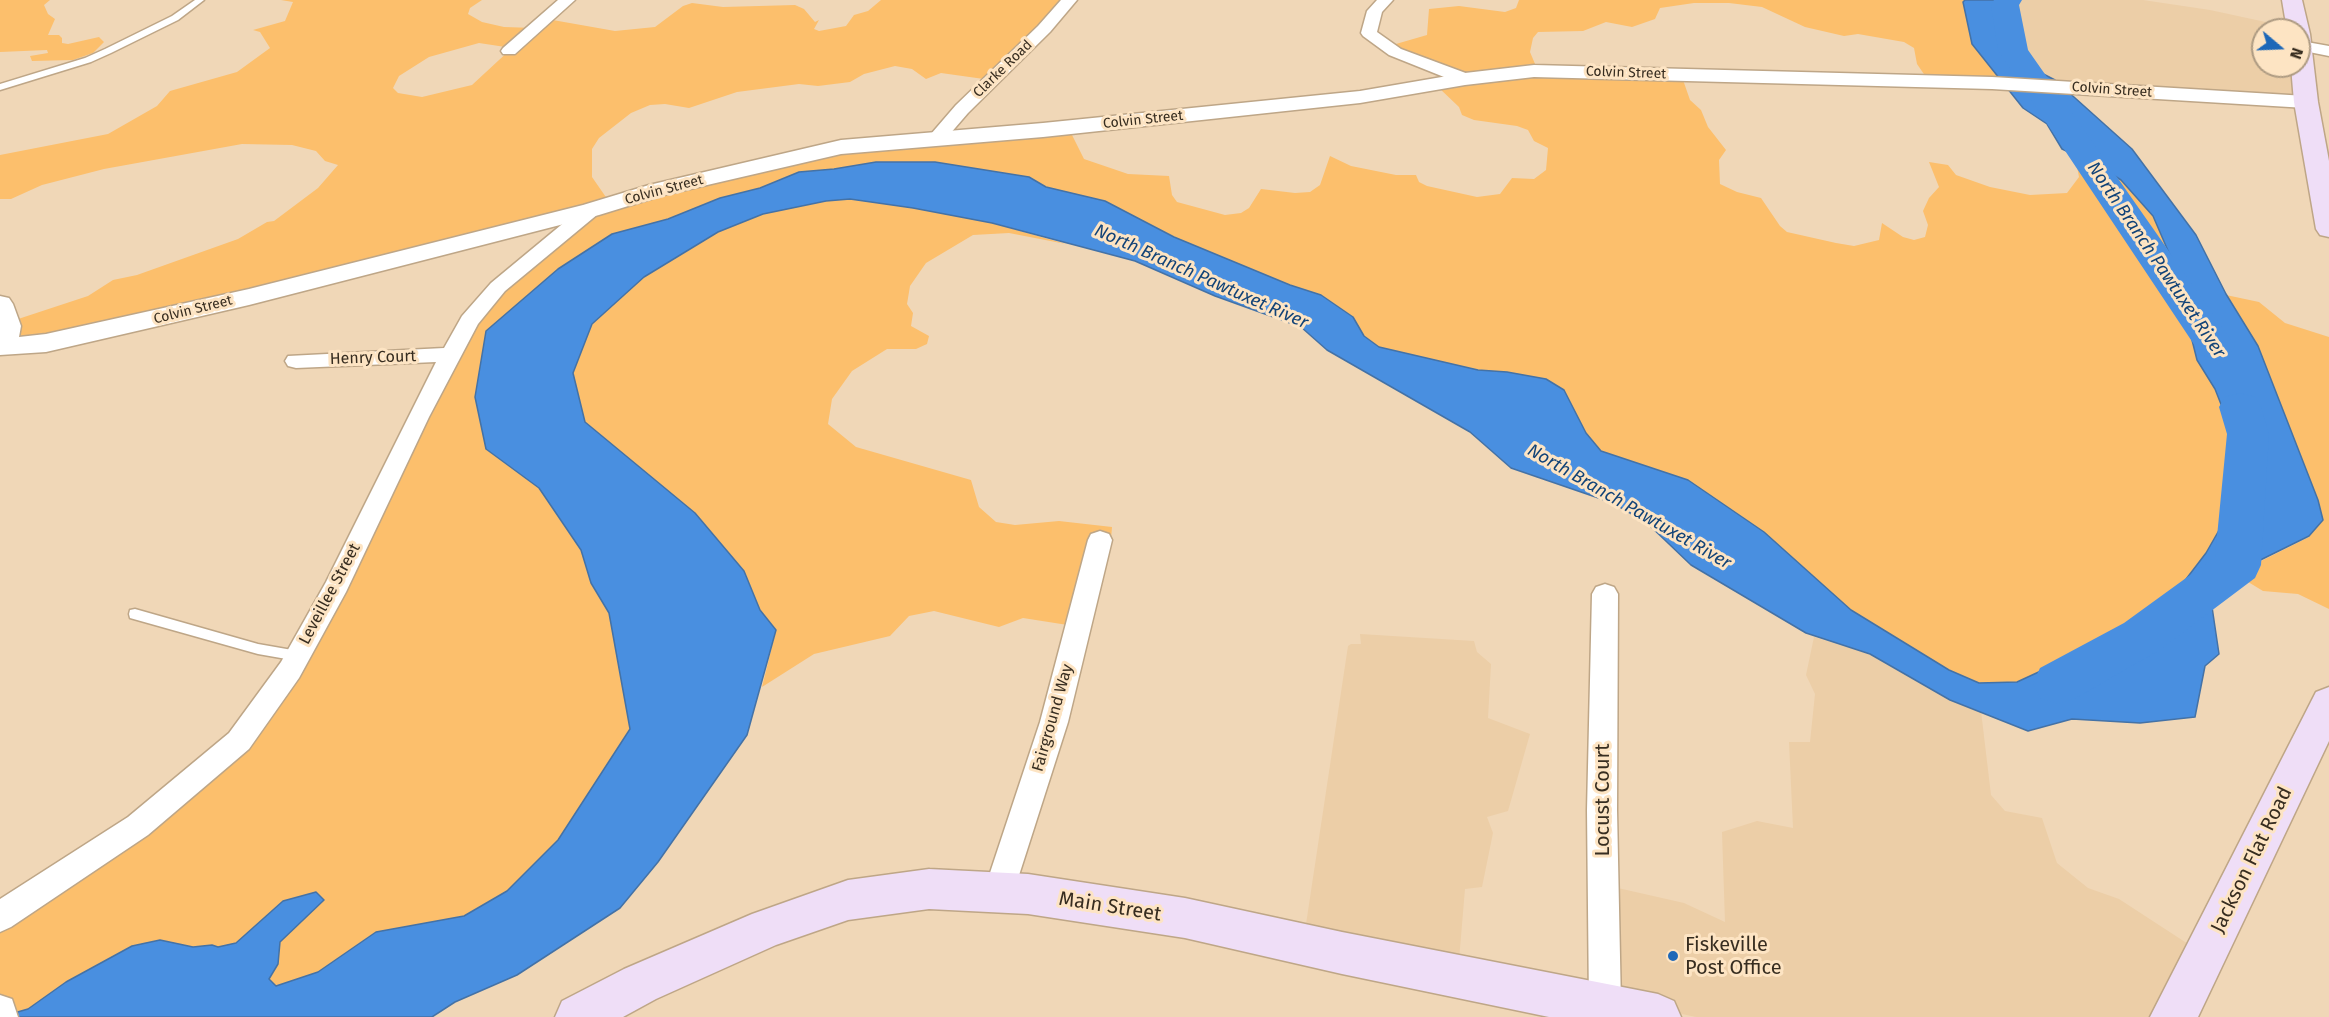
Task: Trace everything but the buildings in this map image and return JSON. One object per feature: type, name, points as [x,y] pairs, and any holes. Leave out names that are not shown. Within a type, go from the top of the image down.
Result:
[{"type":"main road","points":[[2292,0],[2296,18]]},
{"type":"main road","points":[[2304,78],[2329,229]]},
{"type":"main road","name":"Jackson Flat Road","points":[[2173,1017],[2198,974],[2261,838],[2329,703]]},
{"type":"main road","name":"Main Street","points":[[578,1017],[640,984],[767,928],[838,903],[929,889],[1028,894],[1185,918],[1353,956],[1658,1017]]},
{"type":"street","points":[[509,51],[567,0]]},
{"type":"street","name":"Clarke Road","points":[[937,138],[962,109],[1044,29],[1069,0]]},
{"type":"street","points":[[1385,0],[1375,11],[1369,33],[1395,52],[1465,79]]},
{"type":"street","points":[[2311,42],[2329,51]]},
{"type":"street","name":"Colvin Street","points":[[1,349],[46,343],[138,324],[591,210],[657,190],[841,147],[1043,130],[1349,98],[1465,79],[1534,71],[2070,87],[2306,102]]},
{"type":"street","name":"Leveillee Street","points":[[0,917],[138,826],[239,741],[298,656],[337,585],[450,355],[470,321],[498,287],[591,210]]},
{"type":"street","points":[[0,304],[8,326],[1,349]]},
{"type":"street","name":"Henry Court","points":[[296,361],[450,355]]},
{"type":"street","name":"Fairground Way","points":[[998,894],[1054,722],[1100,540]]},
{"type":"street","name":"Locust Court","points":[[1605,594],[1602,810],[1605,1006]]},
{"type":"street","points":[[0,1011],[2,1017]]},
{"type":"lane","points":[[0,87],[88,60],[175,18],[200,0]]},
{"type":"lane","points":[[135,614],[258,649],[298,656]]},
{"type":"shaded area","points":[[0,0],[50,0],[44,5],[48,14],[55,19],[48,35],[59,35],[62,43],[68,44],[99,37],[104,42],[93,53],[73,60],[32,61],[30,56],[48,53],[47,50],[0,52]]},
{"type":"shaded area","points":[[281,0],[482,0],[470,8],[468,14],[482,22],[504,27],[534,28],[547,19],[615,31],[655,27],[683,6],[692,3],[723,7],[795,5],[804,9],[815,22],[819,20],[814,29],[819,31],[846,26],[854,15],[868,11],[881,0],[1071,0],[991,80],[941,73],[926,79],[912,69],[895,66],[864,74],[850,82],[818,86],[799,84],[737,92],[689,108],[665,104],[650,105],[631,113],[599,138],[592,149],[592,177],[610,203],[800,156],[1069,129],[1084,159],[1128,174],[1169,176],[1172,195],[1177,202],[1225,215],[1241,213],[1249,208],[1261,189],[1295,193],[1310,192],[1320,185],[1330,156],[1351,166],[1396,175],[1416,175],[1419,182],[1427,186],[1477,197],[1500,194],[1512,178],[1534,179],[1546,170],[1548,148],[1534,141],[1528,130],[1517,126],[1474,120],[1462,115],[1459,107],[1438,87],[1458,81],[1389,46],[1427,35],[1429,9],[1459,6],[1505,12],[1516,8],[1519,0],[1965,0],[1963,2],[2002,83],[1928,80],[1917,64],[1914,48],[1904,42],[1858,34],[1844,36],[1805,27],[1762,7],[1729,3],[1694,3],[1660,8],[1655,19],[1632,27],[1606,22],[1583,31],[1538,32],[1533,38],[1530,52],[1538,71],[1682,77],[1690,100],[1701,110],[1708,127],[1726,150],[1719,160],[1720,184],[1737,192],[1761,198],[1780,226],[1787,232],[1836,243],[1854,246],[1879,240],[1882,223],[1903,237],[1914,240],[1925,237],[1928,225],[1923,211],[1929,198],[1939,187],[1929,162],[1948,165],[1956,175],[1990,187],[2030,195],[2067,193],[2079,177],[2075,156],[2101,167],[2121,180],[2153,216],[2172,260],[2197,360],[2215,389],[2250,478],[2245,507],[2226,519],[2206,553],[2138,642],[2113,653],[2056,664],[2017,682],[1979,683],[1949,670],[1851,610],[1764,532],[1688,480],[1601,451],[1586,433],[1564,390],[1507,372],[1478,370],[1379,347],[1364,336],[1353,317],[1321,295],[1290,285],[1174,237],[1105,201],[1046,187],[1029,177],[935,162],[799,172],[760,188],[720,198],[668,219],[486,449],[539,488],[581,550],[591,583],[609,613],[630,729],[558,840],[507,891],[464,916],[376,932],[318,972],[276,986],[269,979],[278,964],[280,942],[323,900],[283,901],[236,943],[206,950],[132,946],[66,982],[17,1017],[0,1017],[0,921],[244,739],[472,320],[583,217],[10,347],[0,307],[9,322],[88,296],[113,280],[137,275],[238,239],[267,222],[274,221],[318,188],[338,165],[325,161],[316,151],[292,145],[242,144],[104,169],[42,185],[11,199],[0,199],[0,155],[108,134],[157,106],[170,91],[237,72],[270,48],[260,32],[253,30],[285,21],[293,2]],"holes":[[[479,43],[512,48],[472,85],[422,97],[398,93],[393,88],[399,76],[429,57]]]},
{"type":"shaded area","points":[[2004,0],[2143,0],[2251,19],[2251,78],[2302,78],[2307,102],[2060,85],[2055,80],[2016,60],[2002,8]]},
{"type":"shaded area","points":[[850,199],[992,223],[1066,244],[1009,233],[973,235],[926,263],[910,286],[907,304],[913,313],[911,326],[929,336],[927,344],[916,349],[887,349],[852,371],[832,399],[828,424],[856,447],[971,480],[979,507],[996,522],[1015,525],[1059,521],[1112,527],[1111,539],[1074,626],[1023,618],[999,627],[934,611],[909,616],[890,636],[814,654],[762,687],[776,630],[760,610],[744,571],[695,513],[584,422],[573,373],[592,324],[644,277],[718,232],[763,214],[826,201]]},
{"type":"shaded area","points":[[2226,295],[2259,302],[2285,323],[2329,337],[2329,609],[2298,594],[2263,591],[2235,574],[2309,537]]},
{"type":"shaded area","points":[[1360,634],[1474,641],[1477,652],[1491,664],[1488,718],[1530,734],[1508,811],[1487,817],[1493,833],[1482,887],[1465,889],[1458,972],[1303,944],[1348,646],[1361,644]]},
{"type":"shaded area","points":[[1814,637],[1870,654],[1950,700],[1981,711],[1991,795],[2005,811],[2042,818],[2057,863],[2088,888],[2119,899],[2205,955],[2176,1017],[1696,1017],[1607,998],[1609,886],[1684,903],[1725,922],[1722,832],[1757,821],[1793,828],[1789,742],[1810,742],[1815,694],[1806,675]]},
{"type":"water","points":[[1965,0],[2004,0],[2002,8],[2016,60],[2055,80],[2132,149],[2196,235],[2226,294],[2258,346],[2318,500],[2323,520],[2309,536],[2230,575],[2211,600],[2219,654],[2205,666],[2195,717],[2140,723],[2072,719],[2028,731],[1950,700],[1870,654],[1806,633],[1691,565],[1647,523],[1613,503],[1511,468],[1470,432],[1327,350],[1301,327],[1215,296],[1135,261],[992,223],[850,199],[826,201],[763,214],[718,232],[644,277],[592,324],[573,373],[585,422],[695,513],[744,571],[760,610],[776,630],[747,735],[658,862],[620,908],[517,975],[455,1002],[432,1017],[0,1017],[28,1009],[66,982],[132,946],[160,940],[193,947],[212,945],[218,947],[236,943],[283,901],[316,892],[324,900],[280,942],[278,964],[269,979],[276,986],[318,972],[376,932],[464,916],[507,891],[558,840],[630,729],[609,613],[591,583],[581,550],[539,488],[486,449],[475,397],[486,331],[558,269],[612,234],[668,219],[720,198],[760,188],[799,172],[876,162],[935,162],[1029,177],[1046,187],[1105,201],[1174,237],[1290,285],[1321,295],[1353,317],[1364,336],[1379,347],[1478,370],[1507,372],[1546,379],[1564,390],[1586,433],[1601,451],[1688,480],[1764,532],[1851,610],[1949,670],[1979,683],[2017,682],[2056,664],[2113,653],[2138,642],[2206,553],[2226,518],[2245,507],[2250,478],[2215,389],[2197,360],[2172,260],[2153,216],[2121,180],[2101,167],[2062,149],[2047,124],[2023,108],[1972,44],[1963,2]]},
{"type":"waterway","name":"North Branch Pawtuxet River","points":[[2008,0],[2005,5],[2013,50],[2215,346]]},
{"type":"waterway","name":"North Branch Pawtuxet River","points":[[2058,683],[2141,637],[2238,565],[2248,434],[2240,407]]},
{"type":"place","name":"Fiskeville Post Office","points":[[1673,956]]}]
